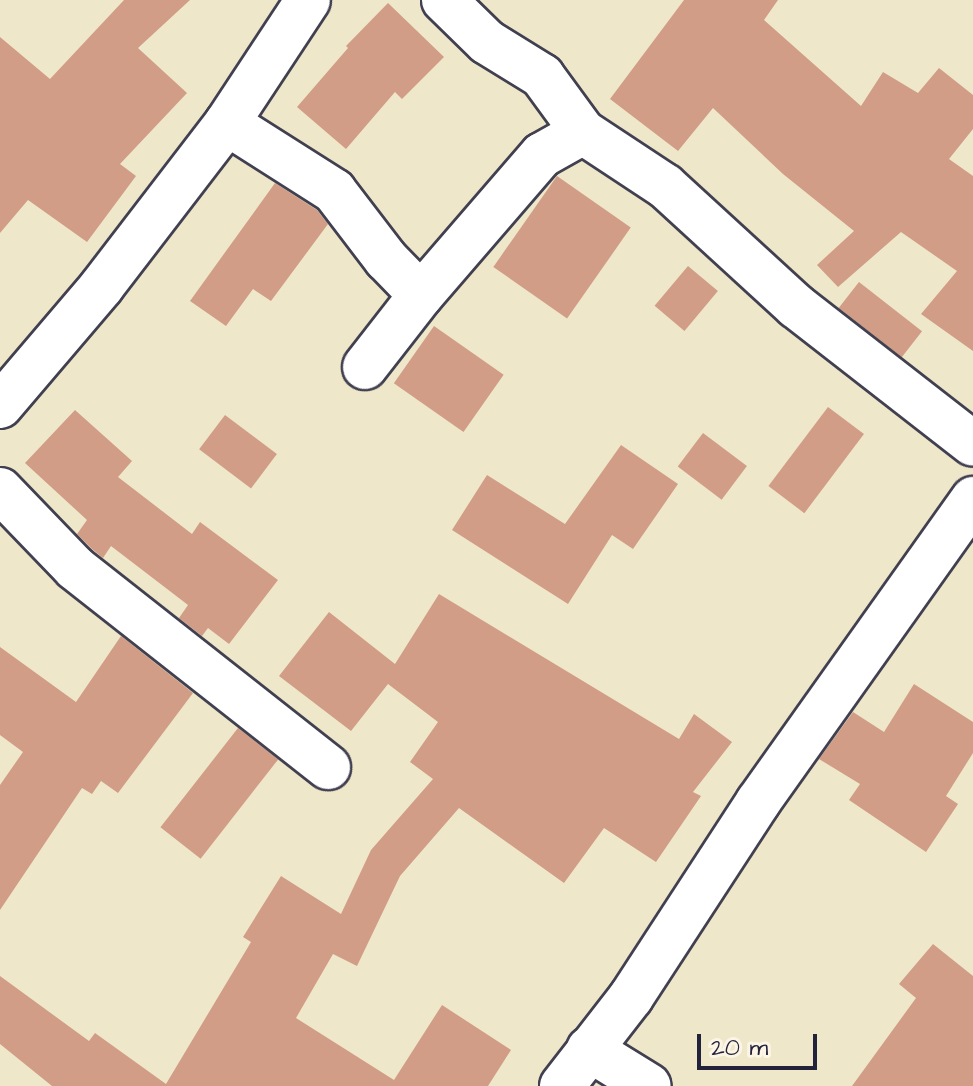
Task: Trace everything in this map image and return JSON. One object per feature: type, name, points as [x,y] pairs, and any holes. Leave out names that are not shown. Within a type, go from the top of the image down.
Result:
[{"type":"street","points":[[0,406],[102,286],[227,123],[308,0]]},
{"type":"street","points":[[444,0],[487,42],[542,76],[583,132],[665,186],[796,306],[973,444]]},
{"type":"street","points":[[227,123],[334,191],[386,259],[421,295]]},
{"type":"street","points":[[365,367],[421,295],[542,155],[583,132]]},
{"type":"street","points":[[0,490],[75,568],[328,767]]},
{"type":"street","points":[[562,1086],[631,997],[758,802],[973,499]]},
{"type":"street","points":[[589,1049],[649,1086]]},
{"type":"building","points":[[124,0],[190,0],[138,48],[187,93],[120,164],[136,176],[87,242],[28,200],[0,233],[0,37],[50,79]]},
{"type":"building","points":[[684,0],[778,0],[764,20],[861,106],[883,72],[918,93],[939,68],[973,95],[973,129],[949,159],[973,176],[973,351],[921,314],[957,271],[901,232],[838,287],[817,265],[854,231],[783,174],[713,108],[678,151],[610,99]]},
{"type":"building","points":[[388,3],[444,57],[402,99],[395,92],[346,149],[297,107],[348,48],[346,46]]},
{"type":"building","points":[[557,176],[631,228],[567,319],[493,267]]},
{"type":"building","points":[[275,183],[317,210],[328,224],[271,301],[253,289],[226,326],[190,301]]},
{"type":"building","points":[[688,266],[718,291],[684,331],[655,306]]},
{"type":"building","points":[[859,282],[922,331],[902,357],[839,308]]},
{"type":"building","points":[[434,326],[504,375],[463,432],[394,383]]},
{"type":"building","points":[[828,407],[864,434],[804,513],[768,486]]},
{"type":"building","points":[[75,410],[132,461],[118,477],[192,534],[200,522],[278,580],[229,644],[208,628],[202,636],[179,618],[188,605],[111,546],[103,558],[92,549],[77,534],[87,520],[25,463]]},
{"type":"building","points":[[225,415],[277,454],[251,488],[199,449]]},
{"type":"building","points":[[703,433],[747,466],[722,500],[678,467]]},
{"type":"building","points":[[621,445],[678,484],[633,549],[612,535],[568,604],[452,530],[487,475],[565,524]]},
{"type":"building","points":[[439,594],[679,739],[694,714],[732,742],[693,792],[701,796],[656,862],[604,828],[564,883],[459,808],[400,876],[357,966],[333,954],[296,1018],[394,1080],[442,1005],[511,1050],[488,1086],[52,1086],[0,1044],[0,976],[89,1041],[95,1033],[166,1084],[251,942],[243,937],[281,876],[341,914],[371,850],[433,779],[410,762],[438,722],[388,684],[351,731],[279,676],[329,612],[395,664]]},
{"type":"building","points":[[121,636],[193,693],[118,793],[101,781],[92,794],[82,788],[0,910],[0,785],[23,752],[0,735],[0,647],[76,702]]},
{"type":"building","points":[[914,684],[973,722],[973,753],[946,796],[958,804],[926,852],[849,800],[860,784],[819,759],[853,712],[884,732]]},
{"type":"building","points":[[238,728],[278,759],[201,859],[160,827]]},
{"type":"building","points":[[933,944],[973,976],[973,1086],[852,1086],[916,998],[899,984]]}]
